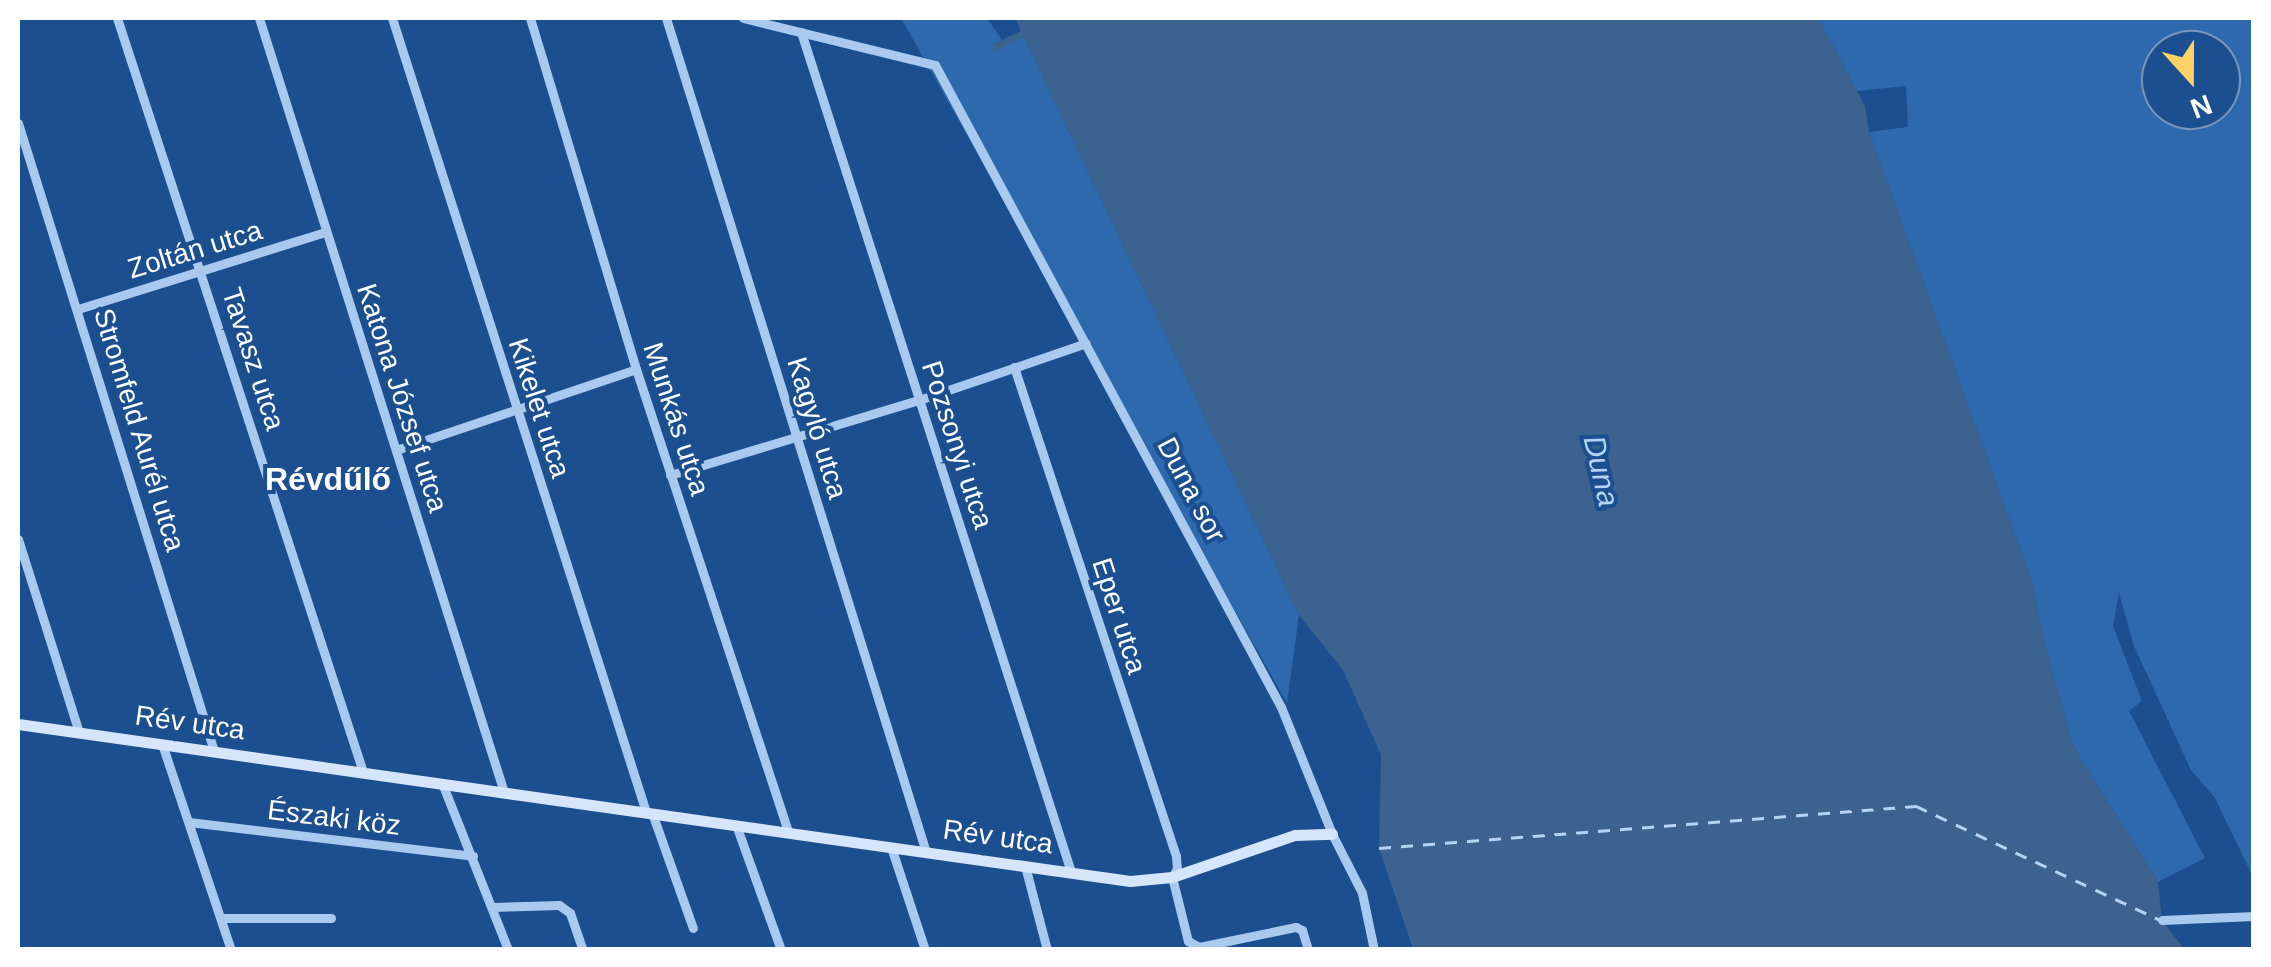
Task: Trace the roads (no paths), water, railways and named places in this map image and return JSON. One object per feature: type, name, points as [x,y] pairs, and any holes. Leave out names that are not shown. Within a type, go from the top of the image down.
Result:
[{"type":"street","name":"Tavasz utca","points":[[117,18],[363,772]]},
{"type":"street","name":"Katona József utca","points":[[259,18],[504,792]]},
{"type":"street","name":"Kikelet utca","points":[[392,18],[648,813]]},
{"type":"street","name":"Munkás utca","points":[[530,18],[636,369],[788,832]]},
{"type":"street","name":"Kagyló utca","points":[[666,18],[926,852]]},
{"type":"street","points":[[744,18],[801,32]]},
{"type":"street","name":"Duna sor","points":[[801,32],[935,65],[1281,707],[1332,834],[1362,893],[1374,950]]},
{"type":"street","name":"Pozsonyi utca","points":[[801,32],[1071,872]]},
{"type":"street","name":"Stromfeld Aurél utca","points":[[18,123],[214,751]]},
{"type":"street","points":[[18,169],[31,165]]},
{"type":"street","name":"Zoltán utca","points":[[78,309],[325,232]]},
{"type":"street","points":[[670,475],[919,400],[1086,343]]},
{"type":"street","name":"Eper utca","points":[[1014,367],[1176,856],[1177,869],[1172,877],[1193,946],[1296,928],[1302,930],[1308,950]]},
{"type":"street","points":[[396,450],[636,369]]},
{"type":"street","points":[[18,539],[78,732]]},
{"type":"street","name":"Rév utca","points":[[18,724],[1130,881],[1172,877],[1295,835],[1332,834]]},
{"type":"street","points":[[162,744],[231,950]]},
{"type":"street","points":[[442,783],[508,950]]},
{"type":"street","points":[[648,813],[693,928]]},
{"type":"street","name":"Északi köz","points":[[189,822],[473,856]]},
{"type":"street","points":[[736,825],[781,950]]},
{"type":"street","points":[[891,847],[925,950]]},
{"type":"street","points":[[1025,866],[1048,950]]},
{"type":"street","points":[[492,907],[558,905],[570,914],[583,950]]},
{"type":"street","points":[[2162,920],[2254,916]]},
{"type":"street","points":[[221,918],[332,918]]},
{"type":"water","name":"Duna","points":[[1015,18],[1818,18],[1865,106],[1869,132],[2033,585],[2043,638],[2073,746],[2158,882],[2162,920],[2184,949],[1413,949],[1379,848],[1381,755],[1343,670],[1299,615],[1024,37],[995,51],[992,45],[1021,31]]},
{"type":"district","name":"Révdűlő","points":[[328,479]]}]
